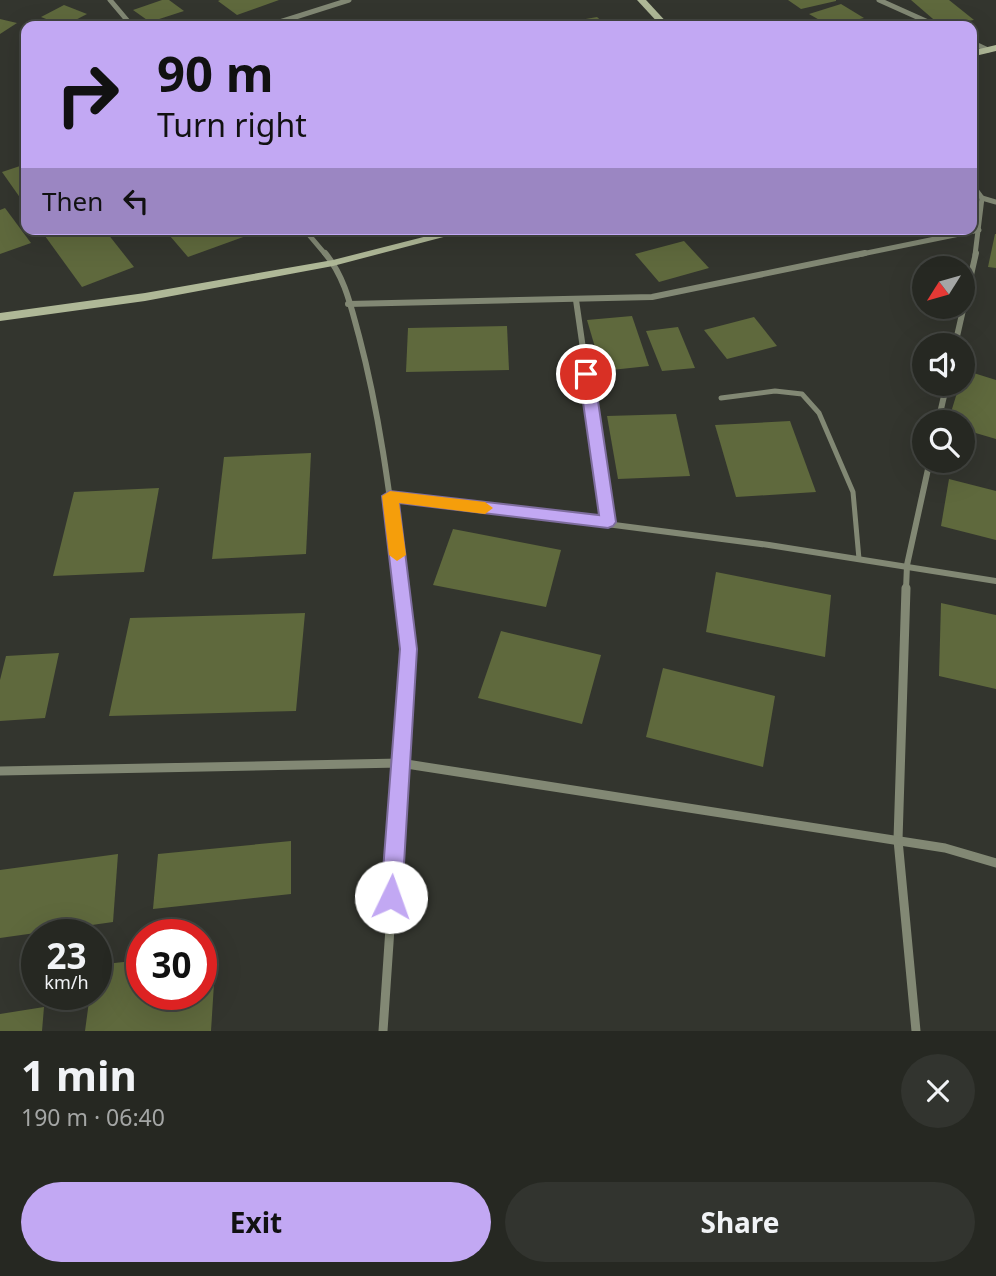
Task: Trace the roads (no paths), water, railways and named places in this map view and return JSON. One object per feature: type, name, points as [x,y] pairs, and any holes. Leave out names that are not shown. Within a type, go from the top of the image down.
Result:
[{"type":"street","points":[[110,0],[128,21]]},
{"type":"street","points":[[281,21],[335,2],[349,0]]},
{"type":"street","points":[[641,0],[661,21]]},
{"type":"street","points":[[879,0],[926,21]]},
{"type":"street","points":[[977,191],[982,198],[996,202]]},
{"type":"street","points":[[958,333],[979,230],[982,198]]},
{"type":"street","points":[[309,235],[333,263],[345,285],[369,374],[390,496],[409,649],[383,1031]]},
{"type":"street","points":[[0,317],[145,297],[333,263],[445,235]]},
{"type":"street","points":[[348,304],[652,297],[955,235]]},
{"type":"street","points":[[576,300],[608,522]]},
{"type":"street","points":[[916,1031],[898,840],[907,565],[927,473]]},
{"type":"street","points":[[390,496],[608,522],[907,565],[996,581]]},
{"type":"street","points":[[0,771],[400,763],[898,840],[945,848],[996,863]]},
{"type":"lane","points":[[721,398],[775,391],[802,394],[819,414],[853,492],[859,559]]}]
